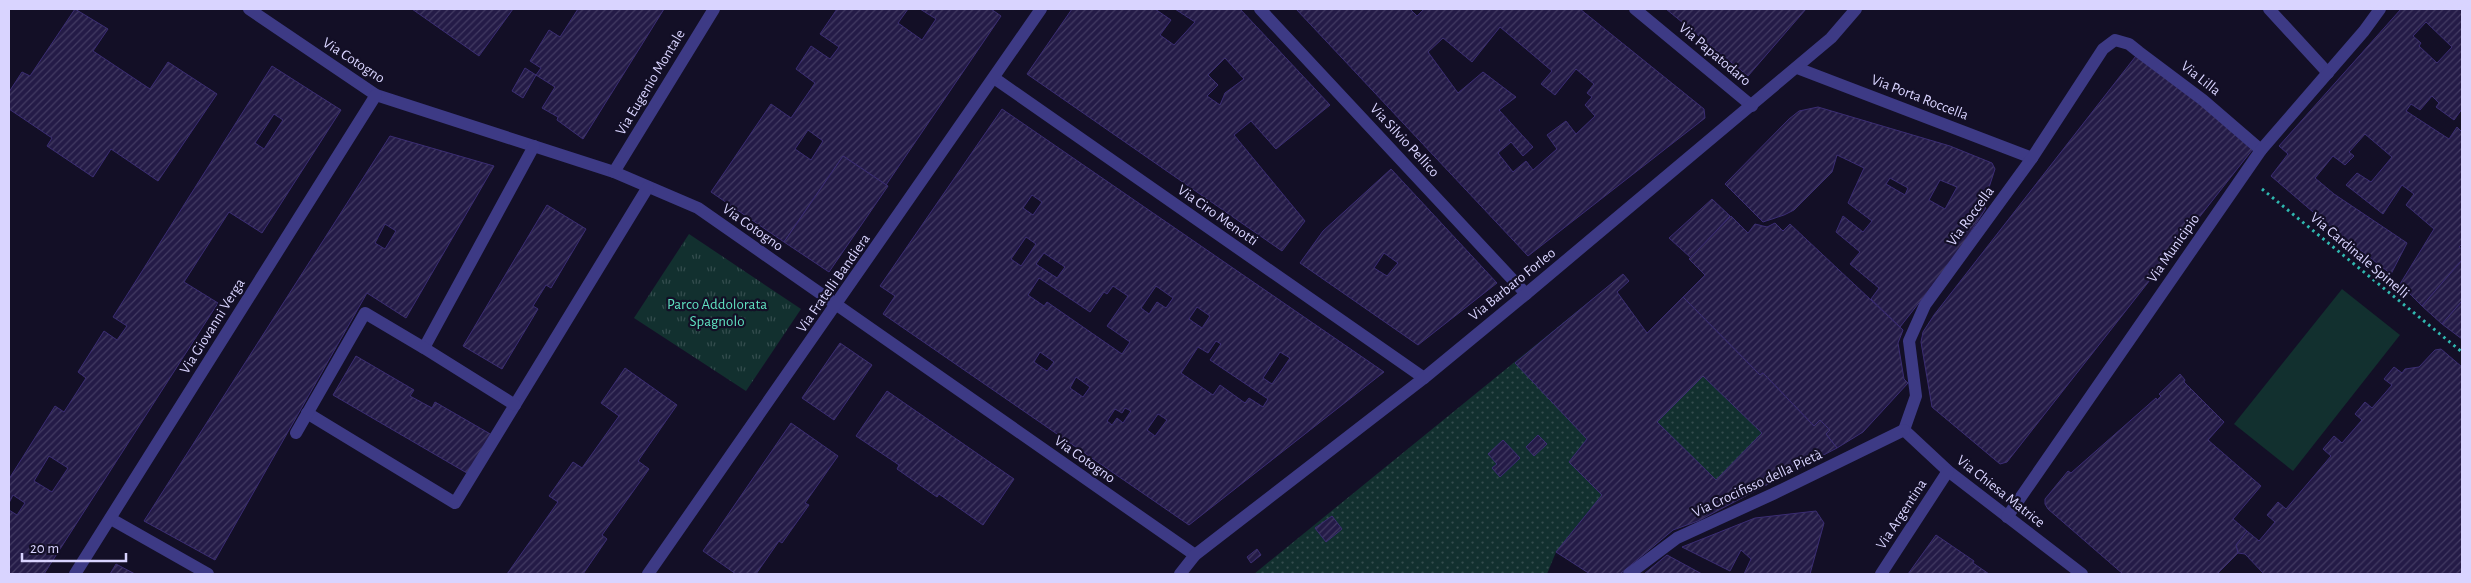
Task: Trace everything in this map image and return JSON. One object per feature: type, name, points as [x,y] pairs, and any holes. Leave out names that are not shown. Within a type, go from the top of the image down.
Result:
[{"type":"street","name":"Via Cotogno","points":[[249,9],[376,95],[614,172],[698,208],[1195,555]]},
{"type":"street","name":"Via Eugenio Montale","points":[[614,172],[714,9]]},
{"type":"street","name":"Via Fratelli Bandiera","points":[[648,574],[837,305],[1041,9]]},
{"type":"street","name":"Via Silvio Pellico","points":[[1260,9],[1526,294]]},
{"type":"street","name":"Via Papatodaro","points":[[1635,9],[1752,106]]},
{"type":"street","name":"Via Barbaro Forleo","points":[[1180,574],[1195,555],[1424,378],[1752,106],[1831,38],[1856,9]]},
{"type":"street","points":[[2269,9],[2328,73]]},
{"type":"street","name":"Via Municipio","points":[[2007,517],[2262,150],[2364,31],[2380,9]]},
{"type":"street","name":"Via Lilla","points":[[2115,40],[2129,44],[2203,100],[2262,150]]},
{"type":"street","name":"Via Roccella","points":[[1904,430],[1916,396],[1909,340],[1925,305],[2032,158],[2103,49],[2115,40]]},
{"type":"street","name":"Via Porta Roccella","points":[[1797,68],[2032,158]]},
{"type":"street","name":"Via Ciro Menotti","points":[[994,78],[1424,378]]},
{"type":"street","name":"Via Giovanni Verga","points":[[75,574],[376,95]]},
{"type":"street","points":[[424,348],[534,146]]},
{"type":"street","points":[[307,413],[455,503],[648,187]]},
{"type":"street","points":[[296,433],[365,313],[515,405]]},
{"type":"street","name":"Via Chiesa Matrice","points":[[1904,430],[1948,471],[2082,574]]},
{"type":"street","name":"Via Crocifisso della Pietà","points":[[1629,574],[1677,538],[1773,494],[1904,430]]},
{"type":"street","name":"Via Argentina","points":[[1881,574],[1948,471]]},
{"type":"street","points":[[111,519],[208,574]]},
{"type":"path","name":"Via Cardinale Spinelli","points":[[2245,174],[2462,352]]},
{"type":"green space","name":"Parco Addolorata Spagnolo","points":[[689,234],[801,309],[746,391],[634,318]]},
{"type":"green space","points":[[1623,274],[1629,281],[1617,292],[1647,333],[1683,297],[1837,448],[1698,521],[1673,530],[1620,574],[1590,574],[1556,552],[1547,574],[1254,574]]},
{"type":"green space","points":[[2342,289],[2400,335],[2293,471],[2234,424]]},
{"type":"building","points":[[75,9],[108,29],[93,51],[150,89],[168,62],[217,94],[158,181],[111,149],[93,177],[47,146],[52,138],[9,109],[9,92],[22,72],[30,76]]},
{"type":"building","points":[[412,9],[513,9],[479,56]]},
{"type":"building","points":[[578,9],[664,9],[583,139],[557,120],[558,117],[542,108],[555,87],[536,75],[541,68],[530,61],[549,30],[560,37]]},
{"type":"building","points":[[837,9],[908,9],[898,23],[922,40],[936,19],[920,9],[991,9],[1001,16],[886,185],[843,156],[784,242],[711,192],[771,104],[791,118],[815,83],[796,69],[811,46],[830,59],[839,47],[820,34]],"holes":[[[808,130],[823,141],[811,160],[795,149]]]},
{"type":"building","points":[[1072,9],[1155,9],[1171,20],[1160,35],[1174,45],[1195,22],[1175,9],[1240,9],[1330,105],[1276,149],[1251,121],[1234,135],[1305,221],[1282,251],[1027,74]],"holes":[[[1225,58],[1244,79],[1225,93],[1220,105],[1207,96],[1218,85],[1208,75]]]},
{"type":"building","points":[[1296,9],[1410,9],[1417,16],[1424,9],[1580,9],[1704,109],[1705,118],[1528,256]],"holes":[[[1500,27],[1552,71],[1541,84],[1555,95],[1576,69],[1594,84],[1587,93],[1592,97],[1585,105],[1595,116],[1576,134],[1566,121],[1547,135],[1557,149],[1533,170],[1526,161],[1513,172],[1498,153],[1511,142],[1523,156],[1533,147],[1499,110],[1516,97],[1483,72],[1458,93],[1428,52],[1443,38],[1472,62]]]},
{"type":"building","points":[[1666,9],[1806,9],[1748,76]]},
{"type":"building","points":[[2401,9],[2462,9],[2462,109],[2454,120],[2436,107],[2439,103],[2432,96],[2420,110],[2411,104],[2406,111],[2449,139],[2457,127],[2462,132],[2462,244],[2459,247],[2462,249],[2462,260],[2422,306],[2400,284],[2434,229],[2406,205],[2414,194],[2402,185],[2383,214],[2346,185],[2357,173],[2371,182],[2392,157],[2365,134],[2349,152],[2354,156],[2345,165],[2333,156],[2315,178],[2334,194],[2407,243],[2391,274],[2327,224],[2271,176],[2288,154],[2279,146]],"holes":[[[2426,22],[2452,47],[2437,63],[2419,46],[2421,43],[2413,36]]]},
{"type":"building","points":[[2139,52],[2256,145],[2007,462],[2000,464],[1932,407],[1921,342],[1923,332],[1934,315]]},
{"type":"building","points":[[272,66],[341,110],[262,233],[229,212],[184,282],[218,303],[44,574],[9,574],[9,510],[17,515],[25,503],[13,495],[9,503],[9,479],[55,406],[64,412],[86,378],[78,372],[104,331],[117,340],[127,326],[113,317]],"holes":[[[274,114],[283,120],[264,149],[255,143]],[[49,456],[68,468],[52,492],[34,481]]]},
{"type":"building","points":[[525,68],[536,75],[523,98],[512,91]]},
{"type":"building","points":[[1818,107],[1950,146],[1992,163],[1995,169],[1983,206],[1986,208],[1954,258],[1900,327],[1871,299],[1879,288],[1850,264],[1860,252],[1836,232],[1843,216],[1863,232],[1872,221],[1848,203],[1864,168],[1837,155],[1832,172],[1794,210],[1763,222],[1725,184],[1799,111]],"holes":[[[1890,178],[1908,188],[1905,195],[1886,184]],[[1940,180],[1957,187],[1945,209],[1929,200]]]},
{"type":"building","points":[[1002,109],[1384,372],[1189,525],[883,314],[895,296],[880,286]],"holes":[[[1032,195],[1042,202],[1033,215],[1023,208]],[[1026,237],[1036,244],[1021,266],[1011,259]],[[1044,253],[1065,267],[1057,278],[1036,264]],[[1039,278],[1090,312],[1104,292],[1107,294],[1113,286],[1128,296],[1107,326],[1130,342],[1122,354],[1047,302],[1044,306],[1028,295]],[[1156,286],[1173,298],[1166,308],[1157,302],[1149,314],[1141,308]],[[1197,307],[1210,316],[1202,328],[1189,319]],[[1216,341],[1221,344],[1210,360],[1268,399],[1263,407],[1249,398],[1245,403],[1220,385],[1213,395],[1181,373],[1198,347],[1208,353]],[[1040,352],[1054,362],[1047,371],[1034,362]],[[1280,352],[1290,358],[1272,384],[1263,378]],[[1076,377],[1090,387],[1083,397],[1070,388]],[[1125,408],[1131,411],[1123,423],[1117,418],[1112,425],[1107,421],[1115,409],[1122,413]],[[1158,414],[1167,420],[1155,436],[1147,430]]]},
{"type":"building","points":[[390,136],[494,166],[406,318],[367,293],[215,560],[144,521]],"holes":[[[385,224],[396,231],[385,249],[375,243]]]},
{"type":"building","points":[[843,156],[888,186],[829,272],[784,242]]},
{"type":"building","points":[[1391,169],[1497,283],[1418,345],[1300,263],[1323,231]],"holes":[[[1384,253],[1398,263],[1387,276],[1374,268]]]},
{"type":"building","points":[[1712,199],[1730,216],[1691,258],[1669,238]]},
{"type":"building","points":[[547,205],[586,229],[551,288],[546,285],[533,306],[538,309],[502,369],[463,346]]},
{"type":"building","points":[[1731,216],[1748,233],[1755,224],[1767,227],[1775,223],[1783,231],[1790,224],[1903,330],[1898,343],[1904,379],[1908,383],[1863,432],[1837,448],[1826,434],[1830,430],[1820,420],[1814,426],[1763,373],[1760,375],[1683,297],[1705,275],[1689,259]]},
{"type":"building","points":[[2462,260],[2462,301],[2442,324],[2422,306]]},
{"type":"building","points":[[1623,274],[1629,281],[1617,292],[1647,333],[1683,297],[1760,375],[1763,373],[1814,426],[1820,420],[1830,430],[1826,434],[1837,448],[1698,521],[1673,530],[1620,574],[1590,574],[1556,552],[1602,495],[1569,462],[1587,439],[1515,363]],"holes":[[[1703,376],[1762,433],[1716,480],[1657,422]]]},
{"type":"building","points":[[2462,301],[2462,339],[2442,324]]},
{"type":"building","points":[[840,343],[872,365],[834,420],[802,398]]},
{"type":"building","points":[[2441,349],[2462,367],[2462,571],[2460,574],[2264,574],[2245,554],[2238,553],[2236,545],[2247,531],[2259,541],[2275,522],[2267,515],[2278,502],[2286,509],[2331,456],[2323,449],[2334,436],[2342,443],[2362,420],[2355,414],[2365,402],[2372,408],[2392,385],[2384,379],[2394,367],[2402,373],[2405,369],[2419,367],[2435,350]]},
{"type":"building","points":[[356,356],[414,390],[410,396],[432,408],[435,402],[492,435],[472,476],[333,395]]},
{"type":"building","points":[[625,368],[677,405],[638,461],[649,469],[602,535],[607,539],[583,574],[507,574],[558,502],[549,496],[573,462],[582,468],[619,416],[601,403]]},
{"type":"building","points":[[2180,374],[2185,380],[2184,382],[2224,422],[2208,440],[2261,486],[2233,519],[2247,531],[2236,545],[2238,553],[2217,574],[2123,574],[2048,509],[2045,499],[2068,471],[2071,473],[2156,398],[2157,400],[2161,396],[2159,394]]},
{"type":"building","points":[[887,391],[1014,479],[983,525],[939,494],[937,497],[897,469],[899,465],[856,436]]},
{"type":"building","points":[[791,423],[838,456],[805,503],[809,505],[782,543],[779,541],[756,574],[736,574],[703,551]]},
{"type":"building","points":[[1538,435],[1547,444],[1534,456],[1526,447]]},
{"type":"building","points":[[1503,440],[1520,458],[1500,477],[1492,468],[1497,464],[1488,454]]},
{"type":"building","points":[[1816,511],[1824,523],[1810,574],[1744,574],[1751,559],[1741,550],[1730,571],[1682,547],[1755,518]]},
{"type":"building","points":[[1332,516],[1342,529],[1326,542],[1315,528]]},
{"type":"building","points":[[1936,535],[1974,561],[1973,563],[1989,574],[1908,574]]},
{"type":"building","points":[[1257,549],[1261,555],[1251,563],[1247,557]]},
{"type":"building","points":[[1667,555],[1702,574],[1644,574]]},
{"type":"building","points":[[116,564],[135,574],[110,574]]}]
